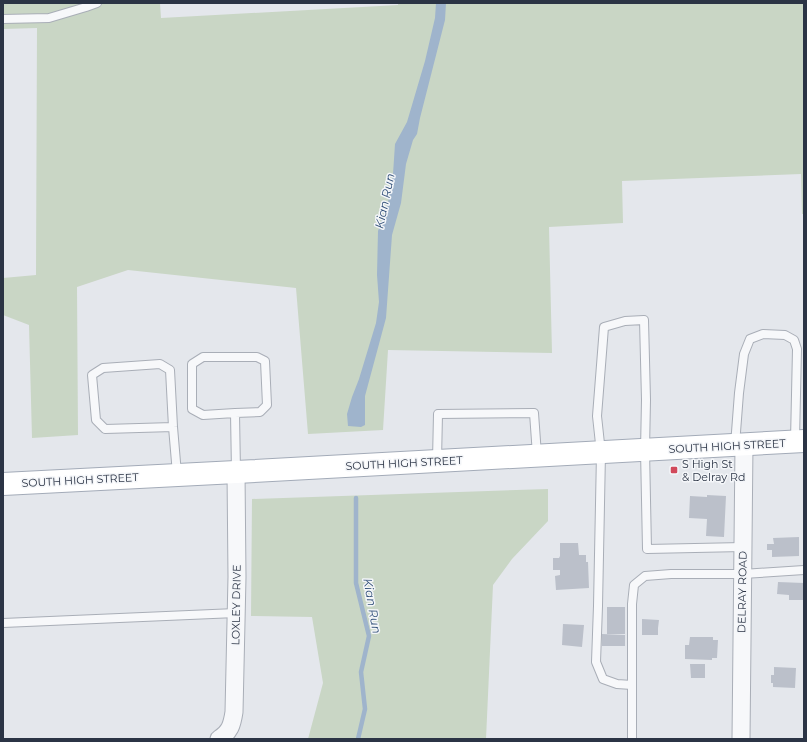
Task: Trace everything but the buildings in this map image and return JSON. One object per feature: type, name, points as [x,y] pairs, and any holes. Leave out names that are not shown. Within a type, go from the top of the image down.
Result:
[{"type":"main road","name":"SOUTH HIGH STREET","points":[[3,484],[800,442]]},
{"type":"street","name":"DELRAY ROAD","points":[[739,445],[743,547],[741,739]]},
{"type":"street","name":"LOXLEY DRIVE","points":[[222,737],[232,725],[234,712],[236,472]]},
{"type":"lane","points":[[3,19],[49,18],[86,8],[97,3]]},
{"type":"lane","points":[[632,685],[617,684],[603,679],[596,662],[601,452],[597,416],[604,326],[624,321],[644,320],[647,549],[743,547]]},
{"type":"lane","points":[[739,445],[739,393],[744,354],[750,339],[764,334],[785,335],[794,340],[797,349],[800,442]]},
{"type":"lane","points":[[203,357],[257,357],[265,361],[267,405],[260,412],[235,413],[203,415],[192,409],[192,364],[203,357]]},
{"type":"lane","points":[[173,428],[105,429],[96,420],[92,375],[103,368],[110,367],[160,364],[170,370],[177,475]]},
{"type":"lane","points":[[235,413],[236,472]]},
{"type":"lane","points":[[438,461],[438,414],[534,413],[537,456]]},
{"type":"lane","points":[[632,739],[632,604],[634,585],[645,576],[671,574],[743,574],[804,570]]},
{"type":"lane","points":[[3,623],[236,614]]},
{"type":"green space","points":[[3,3],[160,3],[161,18],[398,5],[398,3],[804,3],[804,214],[802,214],[801,174],[622,181],[623,223],[549,227],[552,353],[388,350],[383,430],[308,434],[296,288],[128,270],[77,287],[78,435],[32,438],[29,325],[3,315],[3,278],[36,275],[37,28],[3,29]]},
{"type":"green space","points":[[548,489],[548,521],[512,559],[493,585],[486,739],[308,739],[323,683],[312,617],[251,616],[252,499]]},
{"type":"water","points":[[436,3],[446,3],[445,20],[417,134],[413,140],[406,164],[401,203],[392,235],[386,318],[365,396],[365,425],[361,427],[348,426],[347,414],[376,323],[379,302],[377,275],[378,231],[388,202],[393,174],[395,144],[407,122],[425,61],[435,18]]},
{"type":"waterway","name":"Kian Run","points":[[356,498],[356,583],[369,636],[361,672],[365,709],[358,739]]},
{"type":"place","name":"S High St & Delray Rd","points":[[674,470]]}]
